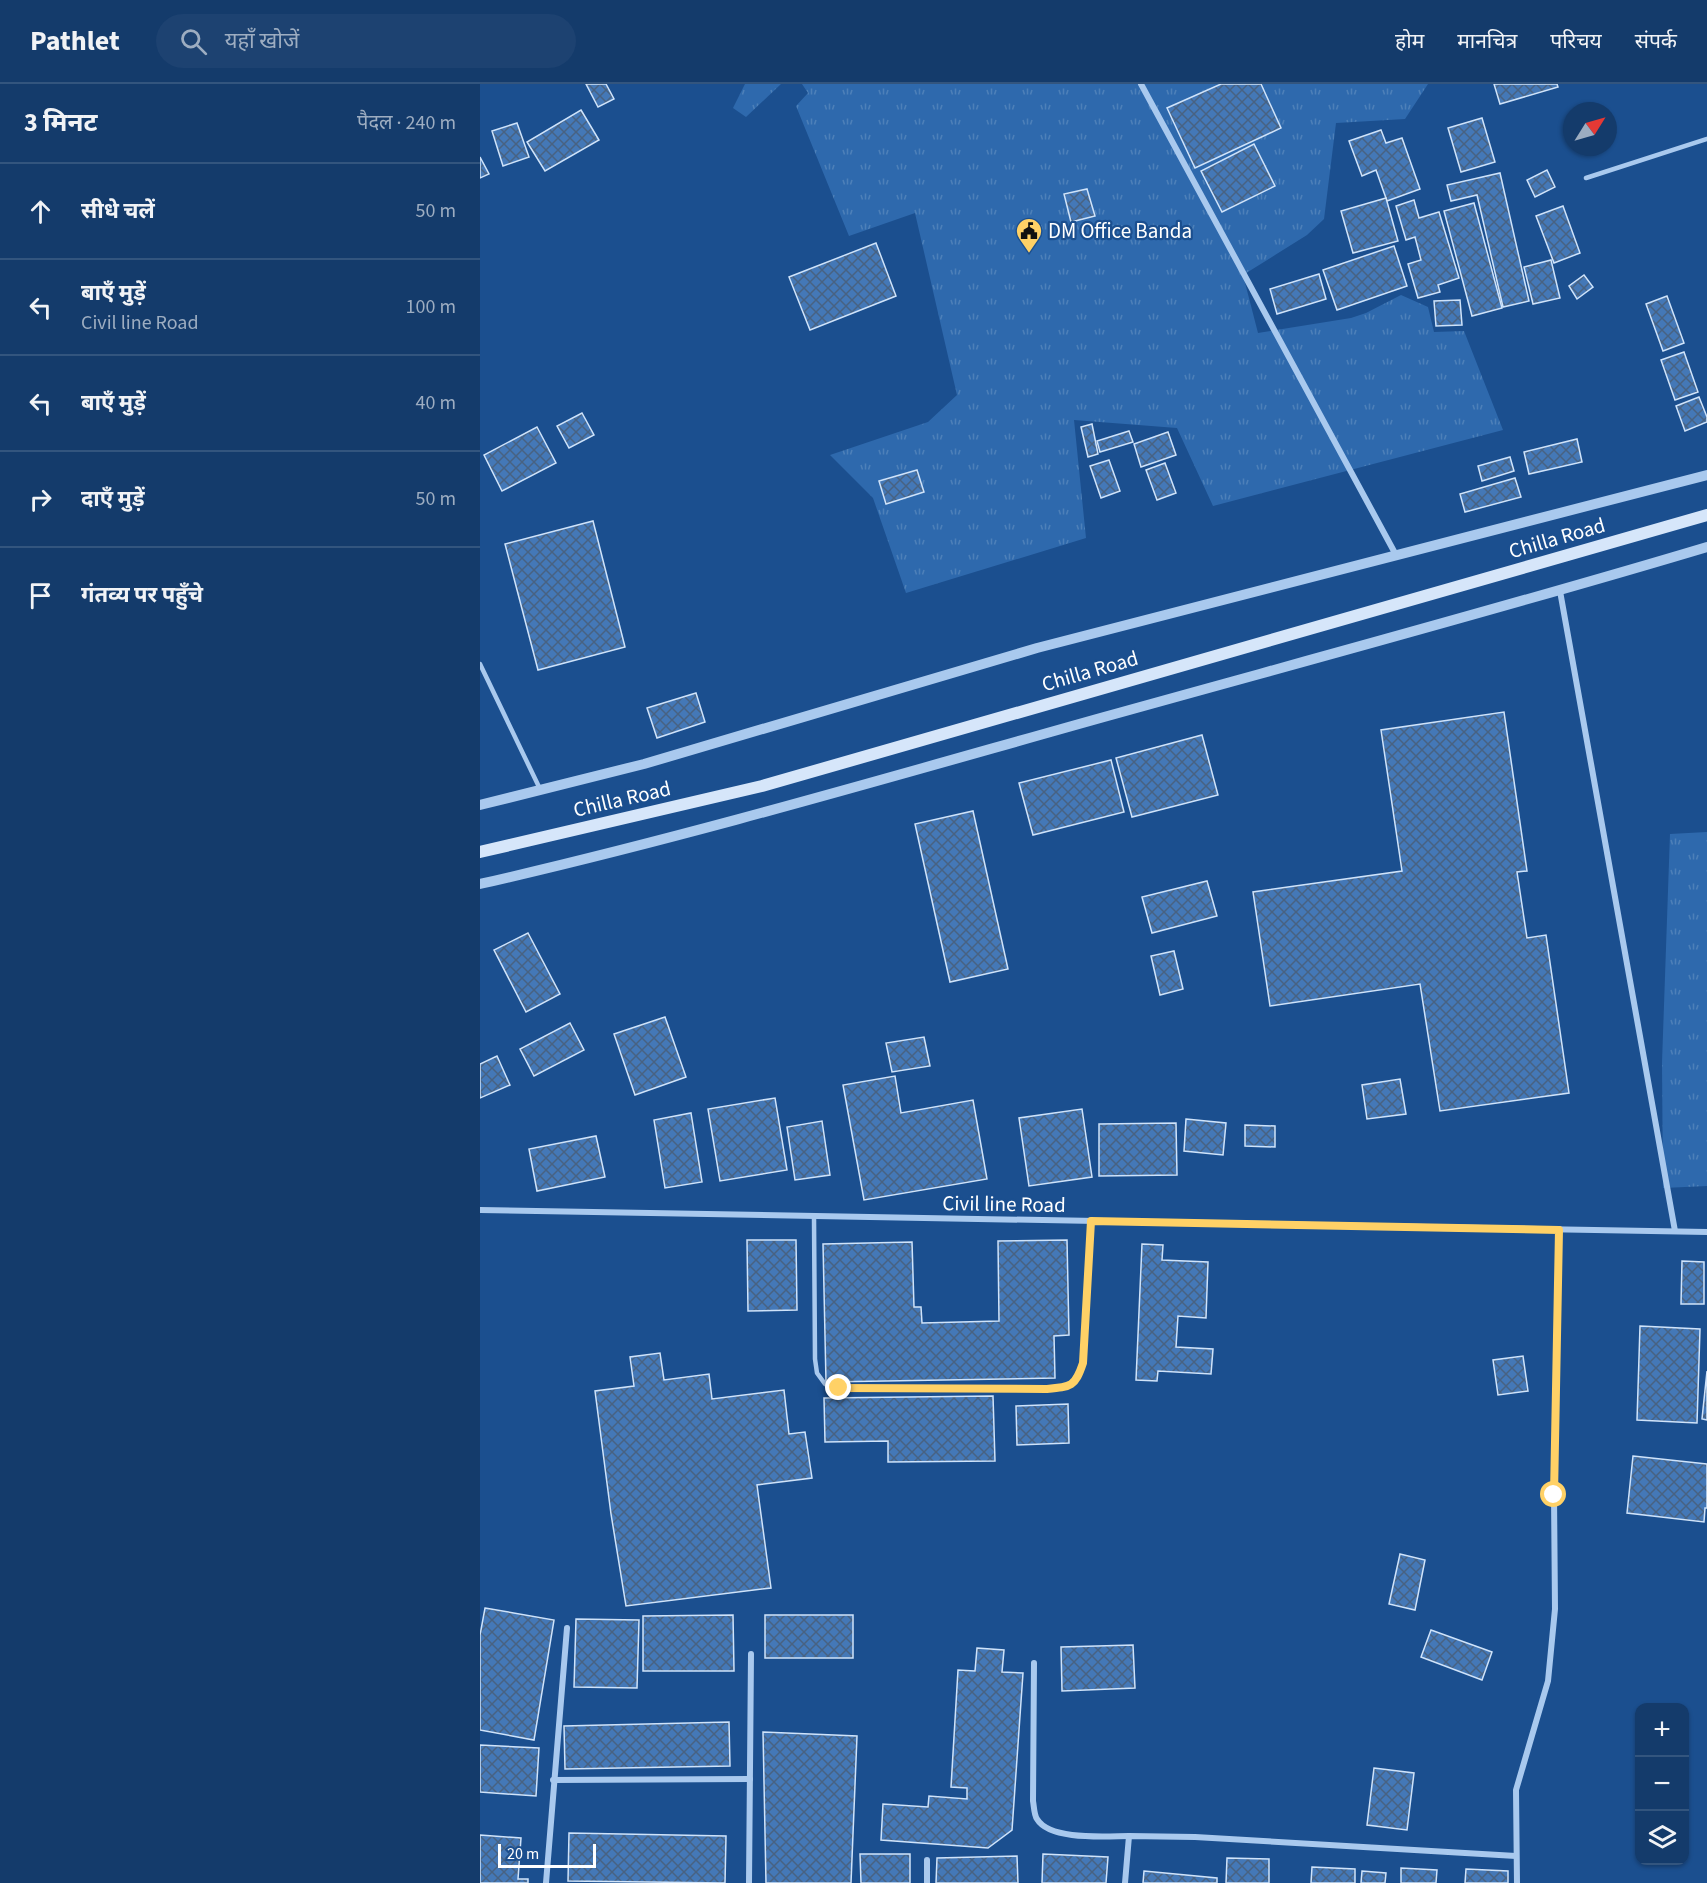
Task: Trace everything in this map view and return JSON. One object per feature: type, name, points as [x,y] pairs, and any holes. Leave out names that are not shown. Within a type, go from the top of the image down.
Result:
[{"type":"main road","name":"Chilla Road","points":[[480,852],[762,786],[1707,515]]},
{"type":"street","points":[[1141,84],[1396,555]]},
{"type":"street","points":[[480,805],[644,764],[1037,648],[1707,475]]},
{"type":"street","points":[[480,885],[598,857],[797,803],[1560,591],[1707,547]]},
{"type":"street","points":[[1560,591],[1675,1231]]},
{"type":"street","name":"Civil line Road","points":[[480,1210],[1707,1232]]},
{"type":"street","points":[[1517,1883],[1516,1790],[1548,1681],[1556,1609],[1554,1495],[1559,1230]]},
{"type":"street","points":[[546,1883],[567,1628]]},
{"type":"street","points":[[749,1883],[751,1654]]},
{"type":"street","points":[[1034,1663],[1033,1801],[1037,1820],[1052,1832],[1074,1835],[1195,1837],[1516,1856]]},
{"type":"street","points":[[553,1780],[750,1779]]},
{"type":"street","points":[[1125,1883],[1129,1836]]},
{"type":"street","points":[[927,1860],[927,1883]]},
{"type":"lane","points":[[1586,178],[1707,139]]},
{"type":"lane","points":[[480,664],[540,790]]},
{"type":"lane","points":[[814,1217],[815,1359],[818,1373],[825,1384],[839,1388],[1046,1389],[1068,1387],[1077,1380],[1083,1363],[1091,1221]]},
{"type":"green space","points":[[745,84],[781,84],[746,117],[733,108]]},
{"type":"green space","points":[[802,84],[1428,84],[1405,119],[1336,123],[1324,219],[1307,235],[1243,275],[1258,333],[1351,318],[1401,295],[1428,307],[1434,332],[1464,331],[1503,430],[1213,506],[1177,428],[1074,420],[1086,538],[906,593],[873,498],[830,455],[928,422],[957,395],[915,213],[849,236],[796,106],[808,93]]},
{"type":"green space","points":[[1707,832],[1707,1186],[1663,1188],[1662,1063],[1670,834]]},
{"type":"building","points":[[586,84],[606,84],[614,99],[598,107]]},
{"type":"building","points":[[1221,84],[1261,84],[1281,128],[1195,168],[1167,108]]},
{"type":"building","points":[[1494,84],[1557,84],[1558,87],[1500,104]]},
{"type":"building","points":[[581,110],[599,140],[545,171],[527,142]]},
{"type":"building","points":[[1482,118],[1495,162],[1461,172],[1448,128]]},
{"type":"building","points":[[517,123],[529,157],[503,166],[492,131]]},
{"type":"building","points":[[1381,130],[1386,143],[1402,138],[1420,189],[1387,201],[1376,170],[1362,176],[1349,141]]},
{"type":"building","points":[[1254,144],[1275,186],[1222,212],[1201,171]]},
{"type":"building","points":[[480,157],[489,174],[480,178]]},
{"type":"building","points":[[1547,170],[1555,187],[1535,197],[1527,180]]},
{"type":"building","points":[[1500,173],[1529,301],[1503,307],[1477,195],[1451,201],[1447,185]]},
{"type":"building","points":[[1087,189],[1095,216],[1071,222],[1064,194]]},
{"type":"building","points":[[1386,198],[1398,241],[1353,253],[1341,211]]},
{"type":"building","points":[[1414,200],[1419,218],[1439,212],[1459,278],[1438,285],[1440,292],[1418,298],[1408,264],[1421,260],[1415,237],[1406,240],[1396,206]]},
{"type":"building","points":[[1474,203],[1502,308],[1472,316],[1444,211]]},
{"type":"building","points":[[1563,206],[1580,253],[1554,263],[1536,216]]},
{"type":"building","points":[[876,243],[896,296],[810,330],[789,277]]},
{"type":"building","points":[[1394,246],[1407,286],[1337,310],[1323,270]]},
{"type":"building","points":[[1551,260],[1560,298],[1533,304],[1524,267]]},
{"type":"building","points":[[1319,274],[1326,299],[1277,314],[1270,289]]},
{"type":"building","points":[[1584,275],[1593,287],[1577,299],[1569,286]]},
{"type":"building","points":[[1667,296],[1684,343],[1663,351],[1646,304]]},
{"type":"building","points":[[1460,300],[1462,325],[1436,326],[1434,301]]},
{"type":"building","points":[[1684,352],[1698,392],[1675,400],[1661,360]]},
{"type":"building","points":[[1699,397],[1707,422],[1685,431],[1676,406]]},
{"type":"building","points":[[582,413],[594,435],[569,448],[557,426]]},
{"type":"building","points":[[1092,424],[1098,454],[1088,457],[1081,427]]},
{"type":"building","points":[[537,427],[556,463],[502,491],[484,455]]},
{"type":"building","points":[[1129,431],[1133,442],[1100,452],[1097,441]]},
{"type":"building","points":[[1168,432],[1176,455],[1141,467],[1134,444]]},
{"type":"building","points":[[1577,439],[1582,462],[1529,474],[1524,452]]},
{"type":"building","points":[[1510,457],[1514,471],[1482,481],[1478,466]]},
{"type":"building","points":[[1109,460],[1120,491],[1101,498],[1090,466]]},
{"type":"building","points":[[1165,463],[1176,493],[1157,500],[1146,470]]},
{"type":"building","points":[[917,470],[924,492],[886,504],[879,481]]},
{"type":"building","points":[[1515,478],[1521,497],[1465,512],[1460,494]]},
{"type":"building","points":[[593,521],[625,647],[538,670],[505,544]]},
{"type":"building","points":[[696,693],[705,722],[657,738],[647,708]]},
{"type":"building","points":[[1504,712],[1527,871],[1517,872],[1527,938],[1546,935],[1569,1093],[1440,1111],[1420,984],[1270,1006],[1253,892],[1402,871],[1381,730]]},
{"type":"building","points":[[1202,735],[1218,795],[1132,817],[1116,758]]},
{"type":"building","points":[[1111,760],[1124,812],[1033,835],[1019,783]]},
{"type":"building","points":[[973,811],[1008,969],[950,982],[915,824]]},
{"type":"building","points":[[1207,881],[1217,916],[1152,933],[1142,897]]},
{"type":"building","points":[[528,933],[560,994],[526,1012],[494,950]]},
{"type":"building","points":[[1174,951],[1183,989],[1160,995],[1151,956]]},
{"type":"building","points":[[665,1017],[686,1077],[635,1095],[614,1034]]},
{"type":"building","points":[[570,1023],[584,1050],[534,1076],[520,1049]]},
{"type":"building","points":[[924,1037],[930,1066],[892,1072],[886,1043]]},
{"type":"building","points":[[497,1056],[510,1085],[480,1098],[480,1064]]},
{"type":"building","points":[[895,1076],[901,1113],[973,1100],[987,1179],[864,1200],[843,1085]]},
{"type":"building","points":[[1400,1079],[1406,1114],[1367,1119],[1362,1085]]},
{"type":"building","points":[[775,1098],[787,1170],[720,1181],[708,1109]]},
{"type":"building","points":[[1082,1109],[1092,1177],[1029,1186],[1019,1118]]},
{"type":"building","points":[[691,1113],[702,1182],[665,1188],[654,1120]]},
{"type":"building","points":[[1186,1119],[1226,1123],[1223,1155],[1184,1151]]},
{"type":"building","points":[[822,1121],[830,1175],[795,1180],[787,1127]]},
{"type":"building","points":[[1176,1123],[1177,1175],[1099,1176],[1099,1124]]},
{"type":"building","points":[[1245,1125],[1275,1126],[1275,1147],[1245,1146]]},
{"type":"building","points":[[596,1136],[605,1177],[537,1191],[529,1149]]},
{"type":"building","points":[[747,1240],[796,1240],[797,1310],[748,1311]]},
{"type":"building","points":[[1067,1240],[1069,1335],[1054,1336],[1055,1378],[826,1382],[823,1244],[912,1242],[914,1307],[921,1307],[922,1323],[999,1321],[998,1241]]},
{"type":"building","points":[[1142,1244],[1163,1245],[1162,1260],[1208,1262],[1206,1318],[1178,1316],[1176,1347],[1213,1349],[1211,1374],[1158,1371],[1157,1381],[1136,1380]]},
{"type":"building","points":[[1682,1261],[1704,1262],[1704,1304],[1681,1304]]},
{"type":"building","points":[[1640,1326],[1700,1329],[1697,1423],[1637,1420]]},
{"type":"building","points":[[660,1353],[664,1380],[709,1374],[712,1399],[784,1390],[789,1434],[805,1432],[812,1478],[757,1485],[771,1588],[626,1606],[595,1391],[634,1386],[630,1357]]},
{"type":"building","points":[[1523,1356],[1528,1391],[1498,1395],[1493,1360]]},
{"type":"building","points":[[1707,1371],[1707,1420],[1702,1419]]},
{"type":"building","points":[[993,1396],[995,1461],[888,1462],[888,1441],[825,1442],[824,1398]]},
{"type":"building","points":[[1068,1404],[1069,1443],[1017,1445],[1016,1406]]},
{"type":"building","points":[[1633,1456],[1707,1464],[1707,1508],[1705,1508],[1704,1522],[1627,1513]]},
{"type":"building","points":[[1400,1554],[1425,1560],[1415,1610],[1389,1604]]},
{"type":"building","points":[[485,1608],[554,1620],[534,1740],[480,1730],[480,1635]]},
{"type":"building","points":[[733,1615],[734,1671],[643,1671],[643,1616]]},
{"type":"building","points":[[765,1615],[853,1615],[853,1658],[765,1658]]},
{"type":"building","points":[[576,1619],[639,1620],[637,1688],[574,1687]]},
{"type":"building","points":[[1431,1630],[1492,1652],[1482,1680],[1421,1657]]},
{"type":"building","points":[[1133,1645],[1135,1688],[1062,1691],[1061,1647]]},
{"type":"building","points":[[977,1648],[1004,1650],[1002,1672],[1023,1673],[1012,1830],[988,1848],[881,1840],[883,1804],[928,1807],[929,1796],[967,1799],[967,1788],[951,1787],[958,1670],[975,1671]]},
{"type":"building","points":[[729,1722],[730,1766],[565,1769],[564,1726]]},
{"type":"building","points":[[763,1732],[857,1736],[851,1883],[766,1883]]},
{"type":"building","points":[[480,1745],[539,1748],[536,1796],[480,1792]]},
{"type":"building","points":[[1374,1768],[1414,1773],[1407,1830],[1367,1825]]},
{"type":"building","points":[[569,1833],[726,1836],[725,1883],[568,1881]]},
{"type":"building","points":[[480,1835],[521,1838],[518,1879],[528,1879],[528,1883],[480,1883]]},
{"type":"building","points":[[860,1854],[910,1854],[910,1883],[861,1883]]},
{"type":"building","points":[[1043,1854],[1108,1857],[1106,1883],[1042,1883]]},
{"type":"building","points":[[1017,1856],[1018,1883],[936,1883],[937,1858]]},
{"type":"building","points":[[1227,1858],[1269,1859],[1269,1883],[1226,1883]]},
{"type":"building","points":[[1312,1867],[1355,1869],[1355,1883],[1311,1883]]},
{"type":"building","points":[[1401,1868],[1437,1870],[1436,1883],[1401,1883]]},
{"type":"building","points":[[1466,1869],[1508,1871],[1508,1883],[1465,1883]]},
{"type":"building","points":[[1144,1871],[1217,1878],[1217,1883],[1143,1883]]},
{"type":"building","points":[[1362,1871],[1386,1873],[1385,1883],[1361,1883]]},
{"type":"place","name":"DM Office Banda","points":[[1029,254]]},
{"type":"route","points":[[839,1388],[1046,1389],[1068,1387],[1077,1380],[1083,1363],[1091,1221],[1559,1230],[1554,1495]]}]
